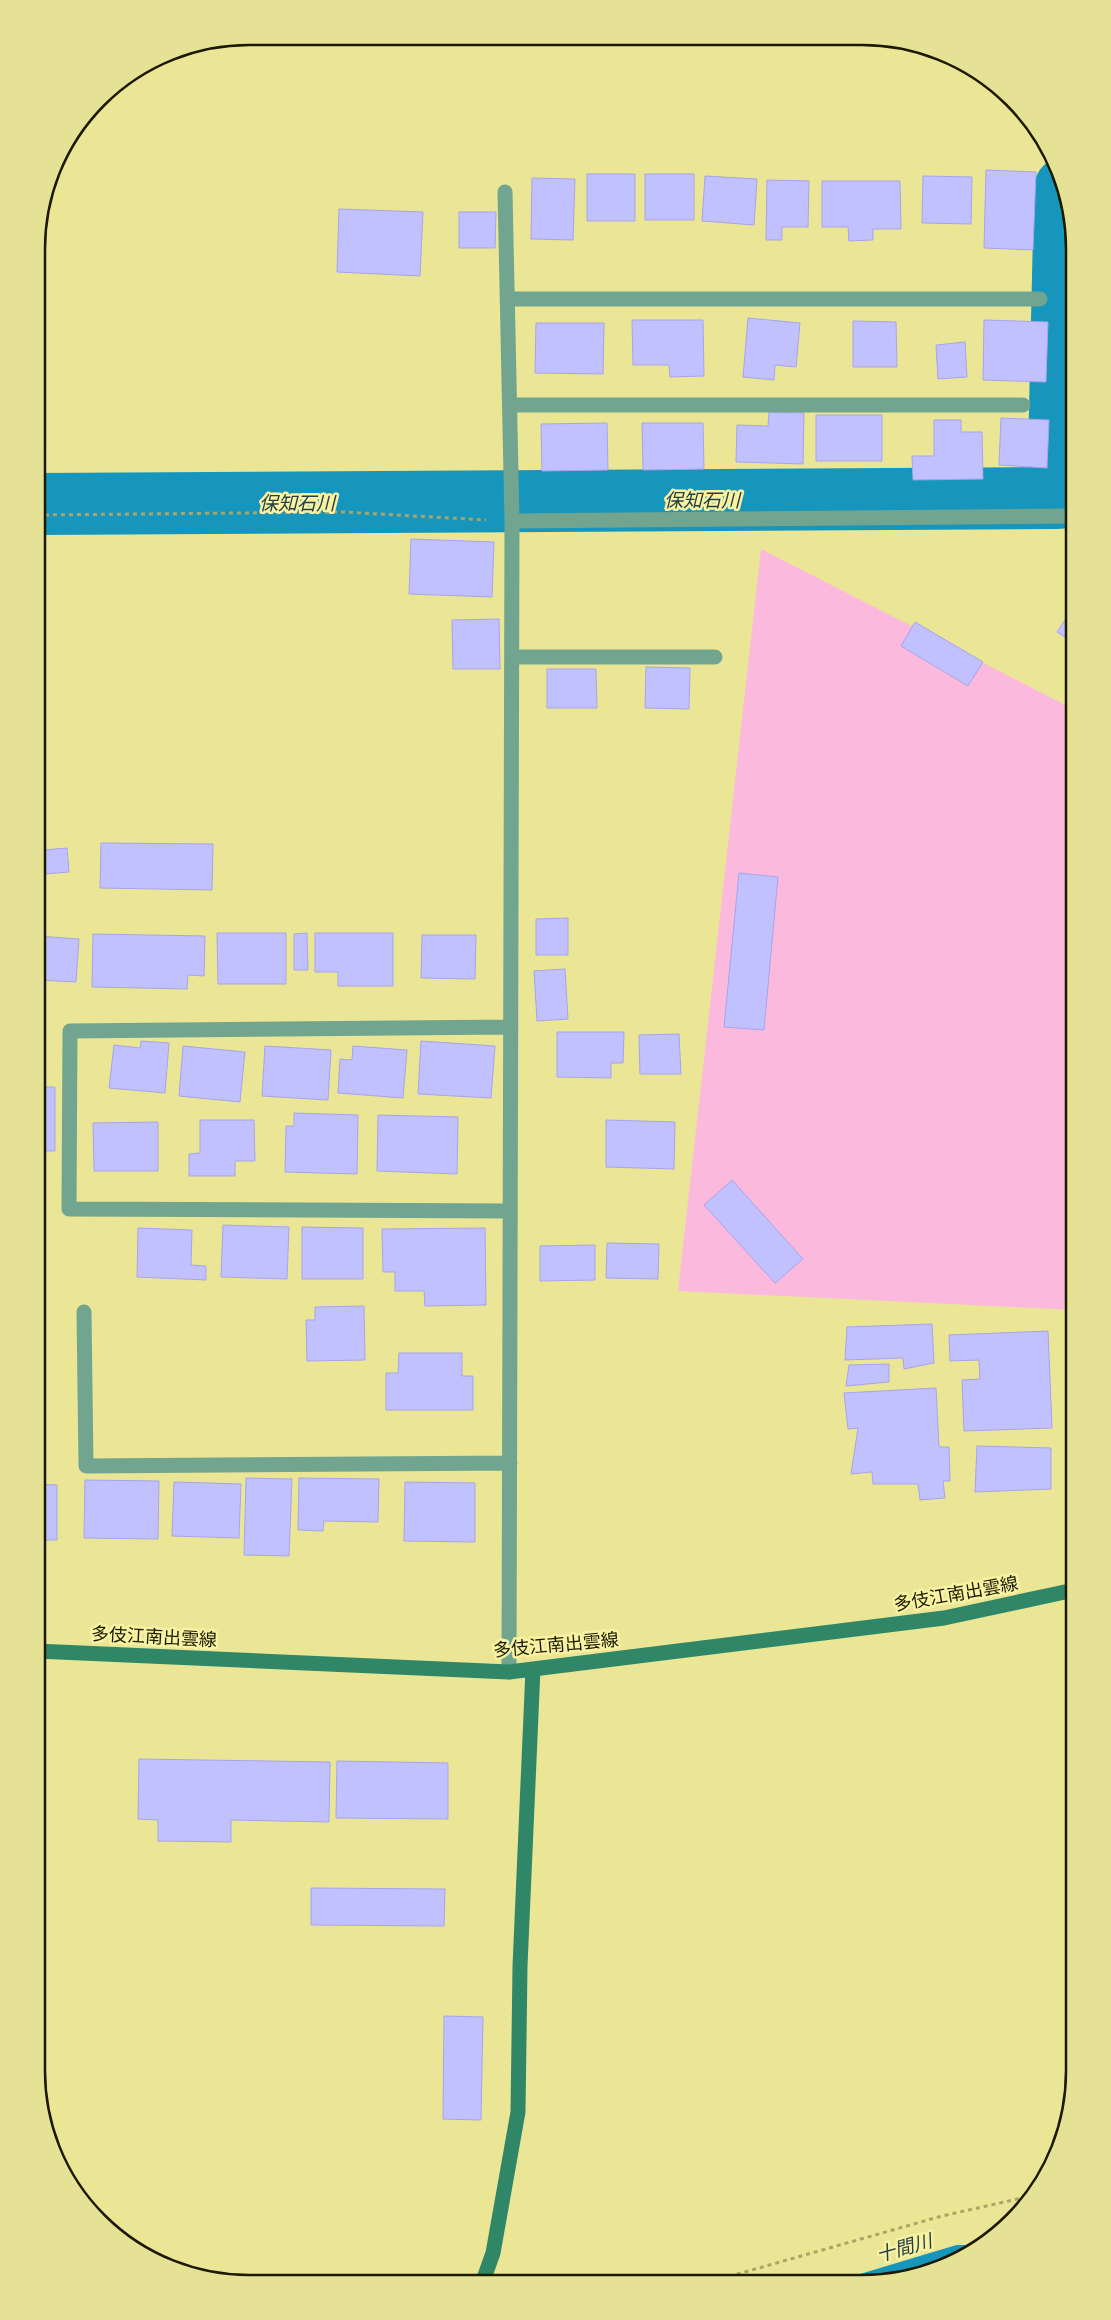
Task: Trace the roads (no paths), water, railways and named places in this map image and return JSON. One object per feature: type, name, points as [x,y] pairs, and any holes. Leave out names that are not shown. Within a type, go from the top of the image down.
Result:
[{"type":"main road","name":"多伎江南出雲線","points":[[45,1651],[509,1672],[944,1618],[1066,1592]]},
{"type":"main road","points":[[485,2275],[494,2253],[518,2112],[520,1966],[533,1669]]},
{"type":"street","points":[[506,192],[512,521],[509,1672]]},
{"type":"street","points":[[508,299],[1040,299]]},
{"type":"street","points":[[510,405],[1023,405]]},
{"type":"street","points":[[512,521],[1066,516]]},
{"type":"street","points":[[512,657],[715,657]]},
{"type":"street","points":[[510,1211],[69,1209],[70,1030],[511,1027]]},
{"type":"street","points":[[84,1312],[86,1466],[510,1464]]},
{"type":"waterway","name":"保知石川","points":[[45,504],[1058,498],[1064,224]]},
{"type":"waterway","name":"十間川","points":[[874,2275],[960,2250]]}]
